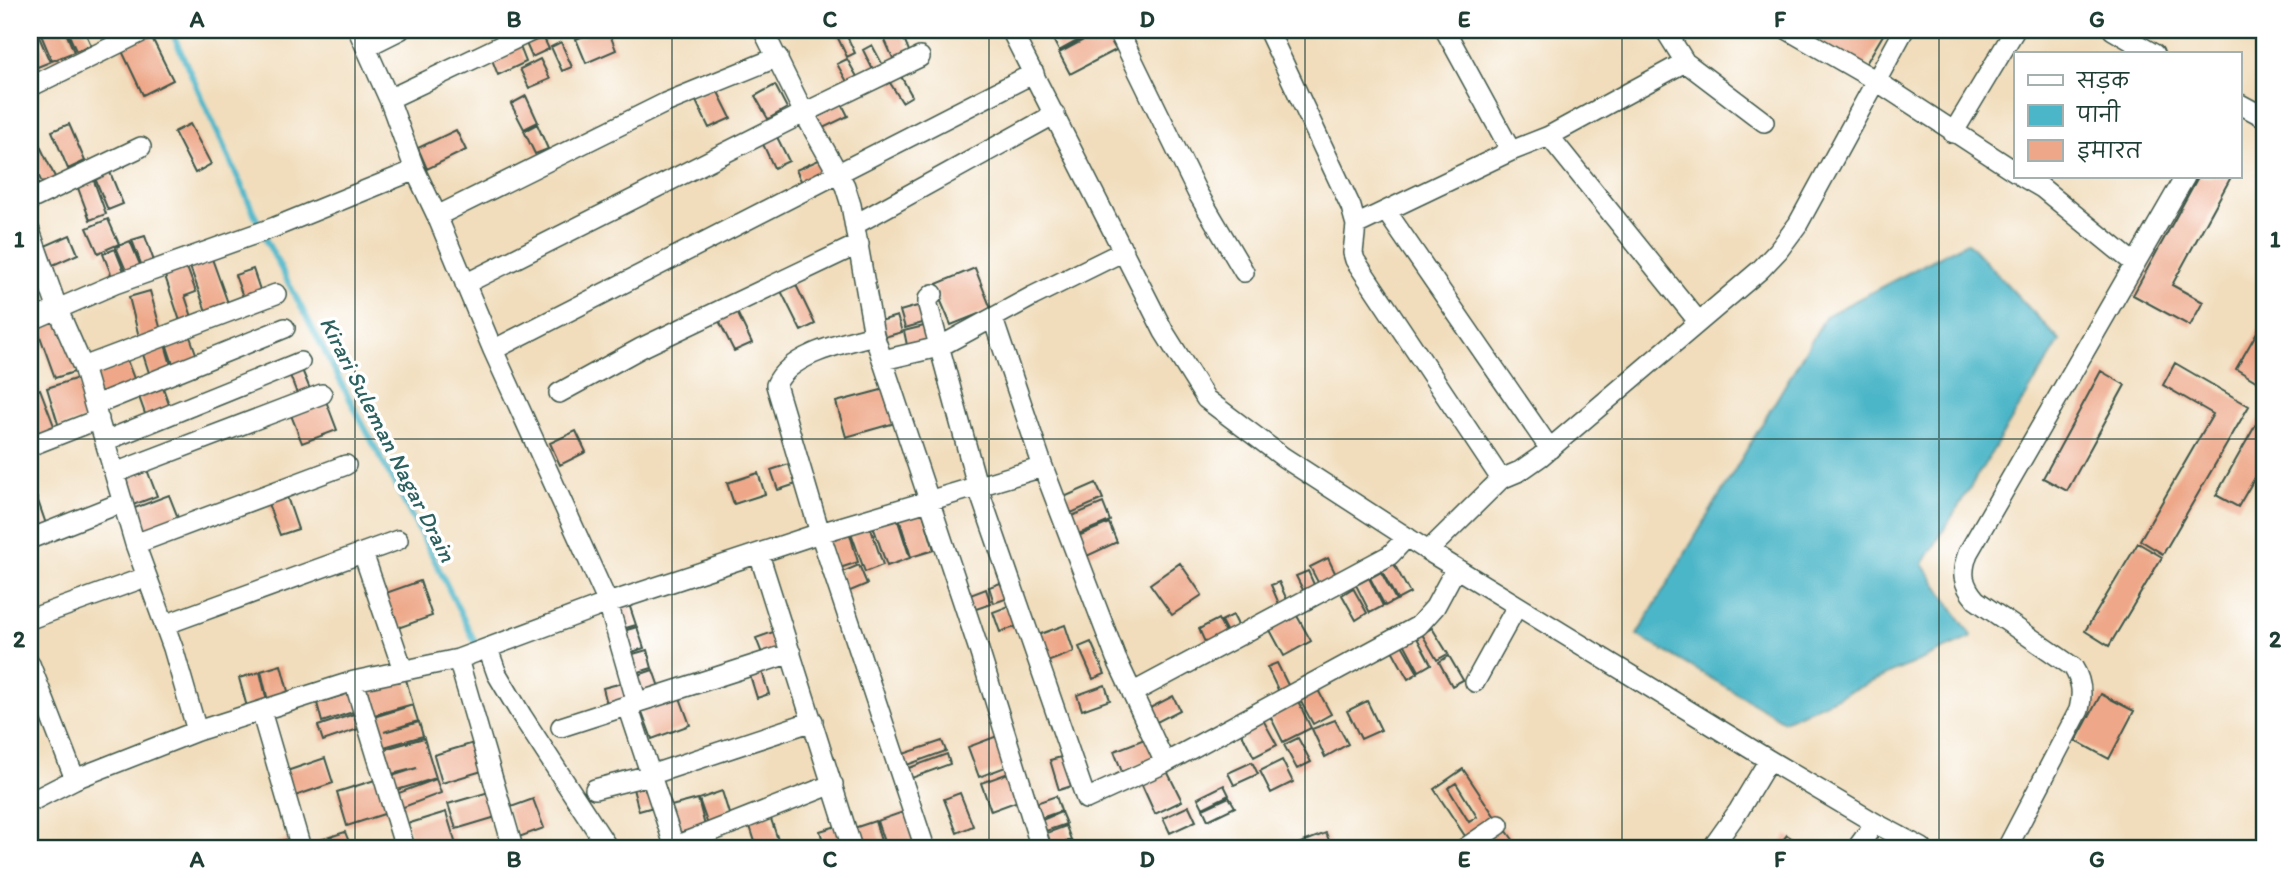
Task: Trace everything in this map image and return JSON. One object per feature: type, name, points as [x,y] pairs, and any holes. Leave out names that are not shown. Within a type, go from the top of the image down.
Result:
[{"type":"street","points":[[30,87],[146,30]]},
{"type":"street","points":[[400,30],[362,38],[389,99],[415,170],[493,350],[608,603],[650,775],[675,847],[833,784]]},
{"type":"street","points":[[389,99],[534,30]]},
{"type":"street","points":[[763,30],[804,113],[845,186],[856,224],[874,335],[1041,848]]},
{"type":"street","points":[[1011,30],[1164,332],[1206,398],[1283,457],[1428,551],[1769,760],[1922,848]]},
{"type":"street","points":[[1118,30],[1197,192],[1244,272]]},
{"type":"street","points":[[1268,30],[1351,207],[1356,225],[1353,253],[1365,278],[1501,479]]},
{"type":"street","points":[[1445,30],[1511,151]]},
{"type":"street","points":[[1665,30],[1685,62],[1763,122]]},
{"type":"street","points":[[1788,30],[1875,80],[2014,171]]},
{"type":"street","points":[[1428,551],[1501,479],[1520,471],[1550,449],[1760,270],[1778,251],[1798,224],[1904,30]]},
{"type":"street","points":[[1953,133],[2015,30]]},
{"type":"street","points":[[2113,30],[2141,51]]},
{"type":"street","points":[[437,216],[664,103],[778,57]]},
{"type":"street","points":[[465,284],[920,57]]},
{"type":"street","points":[[1356,225],[1511,151],[1549,136],[1685,62]]},
{"type":"street","points":[[493,350],[1034,73]]},
{"type":"street","points":[[2242,105],[2264,117]]},
{"type":"street","points":[[856,224],[1055,114]]},
{"type":"street","points":[[1549,136],[1698,321]]},
{"type":"street","points":[[30,200],[141,147]]},
{"type":"street","points":[[30,321],[115,284],[262,232],[415,170]]},
{"type":"street","points":[[2027,178],[2045,183],[2135,264]]},
{"type":"street","points":[[2007,848],[2079,710],[2081,688],[2079,676],[2073,667],[1976,600],[1963,579],[1963,567],[1968,553],[2184,178]]},
{"type":"street","points":[[1386,211],[1550,449]]},
{"type":"street","points":[[30,231],[58,310],[83,367],[135,544],[197,731]]},
{"type":"street","points":[[559,393],[641,348],[859,244]]},
{"type":"street","points":[[883,360],[939,347],[1124,251]]},
{"type":"street","points":[[83,367],[276,294]]},
{"type":"street","points":[[933,294],[928,299],[928,305],[977,485],[1086,799],[1165,762],[1418,626],[1435,607],[1456,568]]},
{"type":"street","points":[[993,319],[1042,467],[1116,658],[1165,762]]},
{"type":"street","points":[[30,446],[97,412],[285,328]]},
{"type":"street","points":[[874,335],[832,346],[795,363],[780,375],[776,385],[820,533],[925,848]]},
{"type":"street","points":[[105,441],[300,362]]},
{"type":"street","points":[[115,473],[322,394]]},
{"type":"street","points":[[135,544],[346,466]]},
{"type":"street","points":[[30,802],[75,779],[197,731],[354,681],[476,653],[608,603],[820,533],[1042,467]]},
{"type":"street","points":[[30,539],[123,502]]},
{"type":"street","points":[[1132,693],[1390,555],[1407,537]]},
{"type":"street","points":[[164,625],[398,540]]},
{"type":"street","points":[[363,553],[402,670]]},
{"type":"street","points":[[759,554],[852,848]]},
{"type":"street","points":[[30,619],[146,577]]},
{"type":"street","points":[[1475,682],[1517,606]]},
{"type":"street","points":[[476,653],[513,848]]},
{"type":"street","points":[[476,653],[497,674],[608,848]]},
{"type":"street","points":[[561,727],[791,653]]},
{"type":"street","points":[[30,664],[75,779]]},
{"type":"street","points":[[354,681],[405,848]]},
{"type":"street","points":[[261,711],[301,848]]},
{"type":"street","points":[[596,789],[650,775],[813,721]]},
{"type":"street","points":[[1712,848],[1769,760]]},
{"type":"street","points":[[1857,848],[1875,823]]},
{"type":"street","points":[[1465,848],[1499,825]]},
{"type":"water","points":[[1967,242],[2060,341],[1923,564],[1972,637],[1784,721],[1637,635],[1826,316]]},
{"type":"building","points":[[30,30],[36,30],[50,62],[30,70]]},
{"type":"building","points":[[39,30],[65,30],[74,52],[52,61]]},
{"type":"building","points":[[67,30],[84,30],[91,45],[76,51]]},
{"type":"building","points":[[493,30],[508,30],[512,38],[500,44]]},
{"type":"building","points":[[598,30],[608,30],[616,50],[586,63],[576,39]]},
{"type":"building","points":[[844,30],[855,53],[847,57],[836,34]]},
{"type":"building","points":[[878,30],[891,30],[892,32],[881,37]]},
{"type":"building","points":[[1048,30],[1097,30],[1059,51]]},
{"type":"building","points":[[1105,30],[1116,50],[1070,74],[1059,53]]},
{"type":"building","points":[[1800,30],[1886,30],[1864,67]]},
{"type":"building","points":[[901,31],[911,56],[895,63],[884,38]]},
{"type":"building","points":[[541,32],[549,49],[532,57],[524,39]]},
{"type":"building","points":[[150,34],[173,80],[143,95],[121,49]]},
{"type":"building","points":[[561,42],[572,67],[562,71],[551,47]]},
{"type":"building","points":[[519,44],[526,62],[498,75],[491,57]]},
{"type":"building","points":[[872,45],[885,69],[875,74],[863,50]]},
{"type":"building","points":[[540,59],[550,79],[529,88],[520,69]]},
{"type":"building","points":[[847,59],[860,82],[850,87],[837,64]]},
{"type":"building","points":[[898,71],[912,96],[902,102],[887,78]]},
{"type":"building","points":[[775,85],[787,108],[768,119],[755,96]]},
{"type":"building","points":[[715,86],[731,118],[709,128],[694,97]]},
{"type":"building","points":[[526,96],[538,122],[524,129],[511,104]]},
{"type":"building","points":[[841,102],[848,116],[823,128],[816,114]]},
{"type":"building","points":[[69,124],[85,161],[68,169],[52,131]]},
{"type":"building","points":[[190,124],[211,164],[195,173],[174,132]]},
{"type":"building","points":[[537,124],[548,149],[535,154],[524,131]]},
{"type":"building","points":[[456,130],[466,150],[427,169],[418,148]]},
{"type":"building","points":[[776,135],[789,161],[774,168],[762,142]]},
{"type":"building","points":[[37,140],[56,179],[43,185],[30,158],[30,144]]},
{"type":"building","points":[[821,159],[828,176],[804,187],[796,170]]},
{"type":"building","points":[[30,163],[40,188],[30,193]]},
{"type":"building","points":[[107,165],[123,204],[108,210],[92,171]]},
{"type":"building","points":[[91,173],[106,214],[90,220],[75,180]]},
{"type":"building","points":[[2197,178],[2230,178],[2172,285],[2203,302],[2190,326],[2133,295]]},
{"type":"building","points":[[108,219],[119,244],[98,253],[87,228]]},
{"type":"building","points":[[70,235],[78,254],[53,265],[45,246]]},
{"type":"building","points":[[145,236],[155,264],[143,269],[132,240]]},
{"type":"building","points":[[130,241],[141,267],[127,273],[116,247]]},
{"type":"building","points":[[115,249],[125,274],[113,279],[103,254]]},
{"type":"building","points":[[211,256],[229,306],[207,314],[189,264]]},
{"type":"building","points":[[186,265],[196,292],[185,296],[194,323],[182,327],[164,273]]},
{"type":"building","points":[[975,268],[991,309],[951,325],[934,285]]},
{"type":"building","points":[[253,269],[263,299],[246,305],[235,275]]},
{"type":"building","points":[[795,283],[815,324],[801,331],[781,291]]},
{"type":"building","points":[[150,291],[162,334],[140,341],[129,297]]},
{"type":"building","points":[[921,305],[926,322],[905,328],[900,311]]},
{"type":"building","points":[[735,308],[752,343],[734,351],[717,317]]},
{"type":"building","points":[[897,316],[902,332],[881,338],[877,322]]},
{"type":"building","points":[[57,317],[77,371],[55,378],[36,325]]},
{"type":"building","points":[[2264,320],[2264,378],[2261,384],[2236,369]]},
{"type":"building","points":[[928,325],[931,339],[907,345],[904,331]]},
{"type":"building","points":[[188,331],[199,362],[175,370],[165,340]]},
{"type":"building","points":[[164,341],[173,372],[151,379],[141,348]]},
{"type":"building","points":[[125,355],[136,384],[98,399],[87,369]]},
{"type":"building","points":[[2175,363],[2249,406],[2163,554],[2140,540],[2213,414],[2163,385]]},
{"type":"building","points":[[300,365],[312,394],[299,399],[288,370]]},
{"type":"building","points":[[2101,371],[2125,385],[2067,491],[2043,478]]},
{"type":"building","points":[[78,378],[90,418],[59,427],[47,388]]},
{"type":"building","points":[[162,385],[172,413],[148,422],[138,394]]},
{"type":"building","points":[[40,389],[56,431],[30,441],[30,393]]},
{"type":"building","points":[[885,389],[895,423],[846,437],[836,402]]},
{"type":"building","points":[[326,401],[337,430],[302,443],[291,415]]},
{"type":"building","points":[[2264,410],[2264,462],[2238,507],[2216,495]]},
{"type":"building","points":[[576,431],[586,452],[560,465],[550,443]]},
{"type":"building","points":[[789,464],[796,484],[778,490],[771,470]]},
{"type":"building","points":[[146,467],[157,496],[133,505],[122,475]]},
{"type":"building","points":[[758,473],[765,494],[734,504],[727,483]]},
{"type":"building","points":[[1096,483],[1103,499],[1071,513],[1064,497]]},
{"type":"building","points":[[286,494],[298,529],[280,535],[267,501]]},
{"type":"building","points":[[169,495],[180,523],[143,538],[132,509]]},
{"type":"building","points":[[37,498],[47,527],[30,534],[30,501]]},
{"type":"building","points":[[1103,503],[1110,521],[1076,535],[1069,517]]},
{"type":"building","points":[[921,507],[934,550],[911,557],[898,515]]},
{"type":"building","points":[[896,515],[910,558],[887,566],[872,523]]},
{"type":"building","points":[[869,523],[883,565],[865,572],[850,530]]},
{"type":"building","points":[[1109,523],[1117,542],[1087,556],[1078,536]]},
{"type":"building","points":[[849,531],[858,562],[837,569],[828,538]]},
{"type":"building","points":[[2138,543],[2162,557],[2109,646],[2085,631]]},
{"type":"building","points":[[1328,558],[1338,579],[1321,588],[1310,567]]},
{"type":"building","points":[[1180,563],[1202,595],[1172,615],[1150,584]]},
{"type":"building","points":[[1394,564],[1410,593],[1397,600],[1382,571]]},
{"type":"building","points":[[859,565],[867,584],[848,592],[840,573]]},
{"type":"building","points":[[1308,571],[1316,589],[1305,594],[1296,576]]},
{"type":"building","points":[[1381,572],[1396,600],[1385,606],[1370,578]]},
{"type":"building","points":[[1369,578],[1383,606],[1370,613],[1356,585]]},
{"type":"building","points":[[1009,580],[1014,596],[994,603],[989,587]]},
{"type":"building","points":[[420,581],[432,616],[395,629],[383,594]]},
{"type":"building","points":[[1279,582],[1287,600],[1279,604],[1271,585]]},
{"type":"building","points":[[1353,588],[1367,613],[1356,620],[1342,595]]},
{"type":"building","points":[[986,589],[991,604],[970,611],[965,597]]},
{"type":"building","points":[[1017,603],[1024,624],[1000,632],[993,612]]},
{"type":"building","points":[[629,604],[636,625],[619,630],[613,610]]},
{"type":"building","points":[[1296,614],[1311,641],[1284,656],[1270,630]]},
{"type":"building","points":[[1233,615],[1242,633],[1230,638],[1221,621]]},
{"type":"building","points":[[1218,619],[1228,638],[1208,649],[1199,629]]},
{"type":"building","points":[[1065,625],[1074,652],[1042,664],[1032,637]]},
{"type":"building","points":[[637,627],[644,648],[627,654],[620,632]]},
{"type":"building","points":[[1432,628],[1448,654],[1437,660],[1422,634]]},
{"type":"building","points":[[776,631],[783,648],[763,656],[756,638]]},
{"type":"building","points":[[1416,636],[1431,664],[1419,671],[1404,643]]},
{"type":"building","points":[[1091,642],[1105,674],[1093,679],[1079,647]]},
{"type":"building","points":[[1401,643],[1418,673],[1408,679],[1391,648]]},
{"type":"building","points":[[647,650],[652,668],[632,674],[626,656]]},
{"type":"building","points":[[1449,656],[1463,680],[1452,686],[1439,662]]},
{"type":"building","points":[[1277,663],[1290,689],[1280,694],[1267,667]]},
{"type":"building","points":[[281,665],[289,695],[268,701],[261,671]]},
{"type":"building","points":[[760,665],[769,694],[757,698],[748,669]]},
{"type":"building","points":[[653,670],[660,690],[639,698],[632,677]]},
{"type":"building","points":[[260,672],[267,701],[247,707],[239,678]]},
{"type":"building","points":[[405,676],[413,704],[374,715],[366,687]]},
{"type":"building","points":[[622,683],[628,702],[608,708],[603,688]]},
{"type":"building","points":[[1105,685],[1110,700],[1082,710],[1077,695]]},
{"type":"building","points":[[1318,690],[1331,714],[1313,724],[1300,700]]},
{"type":"building","points":[[353,692],[359,710],[322,722],[317,703]]},
{"type":"building","points":[[2101,694],[2134,711],[2109,759],[2076,741]]},
{"type":"building","points":[[679,695],[690,725],[652,739],[641,709]]},
{"type":"building","points":[[1173,696],[1180,710],[1155,723],[1148,709]]},
{"type":"building","points":[[1298,701],[1311,728],[1283,742],[1270,716]]},
{"type":"building","points":[[1367,701],[1381,730],[1361,739],[1347,711]]},
{"type":"building","points":[[413,705],[418,721],[384,732],[419,722],[423,736],[384,747],[374,717]]},
{"type":"building","points":[[360,712],[364,727],[323,741],[318,726]]},
{"type":"building","points":[[1262,718],[1277,745],[1254,757],[1240,730]]},
{"type":"building","points":[[1335,720],[1348,744],[1325,757],[1312,729]]},
{"type":"building","points":[[1000,735],[1011,765],[979,777],[968,747]]},
{"type":"building","points":[[424,738],[436,778],[397,790],[392,776],[417,768],[392,774],[385,749]]},
{"type":"building","points":[[1147,738],[1155,758],[1122,772],[1114,751]]},
{"type":"building","points":[[1298,738],[1311,762],[1297,769],[1284,745]]},
{"type":"building","points":[[942,741],[946,751],[904,766],[900,755]]},
{"type":"building","points":[[474,743],[482,771],[442,783],[434,755]]},
{"type":"building","points":[[947,754],[950,764],[909,779],[906,769]]},
{"type":"building","points":[[1069,755],[1078,784],[1059,790],[1050,760]]},
{"type":"building","points":[[325,758],[333,783],[292,797],[284,772]]},
{"type":"building","points":[[1282,760],[1293,782],[1271,793],[1260,771]]},
{"type":"building","points":[[1252,762],[1258,774],[1234,785],[1228,773]]},
{"type":"building","points":[[1463,769],[1497,820],[1467,839],[1434,789]],"holes":[[[1456,783],[1477,817],[1469,822],[1448,788]]]},
{"type":"building","points":[[1167,771],[1182,801],[1155,814],[1141,783]]},
{"type":"building","points":[[1011,772],[1021,800],[991,811],[981,783]]},
{"type":"building","points":[[378,779],[390,812],[347,826],[337,792]]},
{"type":"building","points":[[436,779],[441,793],[401,808],[396,794]]},
{"type":"building","points":[[650,780],[657,806],[639,811],[632,785]]},
{"type":"building","points":[[1224,785],[1229,795],[1203,808],[1198,798]]},
{"type":"building","points":[[722,791],[730,817],[708,825],[699,799]]},
{"type":"building","points":[[489,792],[496,817],[456,829],[448,804]]},
{"type":"building","points":[[960,793],[973,826],[957,833],[944,799]]},
{"type":"building","points":[[1056,796],[1061,811],[1041,818],[1036,803]]},
{"type":"building","points":[[1229,797],[1235,807],[1208,820],[1203,809]]},
{"type":"building","points":[[533,799],[544,828],[519,837],[508,808]]},
{"type":"building","points":[[698,799],[705,826],[679,833],[671,806]]},
{"type":"building","points":[[1189,806],[1196,821],[1170,833],[1163,818]]},
{"type":"building","points":[[906,811],[916,841],[886,848],[877,821]]},
{"type":"building","points":[[446,812],[457,848],[415,848],[407,824]]},
{"type":"building","points":[[1061,812],[1066,824],[1046,831],[1042,820]]},
{"type":"building","points":[[769,813],[779,843],[757,848],[748,820]]},
{"type":"building","points":[[875,821],[883,848],[854,848],[848,830]]},
{"type":"building","points":[[840,825],[848,848],[825,848],[820,831]]},
{"type":"building","points":[[1066,826],[1071,840],[1052,847],[1047,833]]},
{"type":"building","points":[[1504,827],[1516,844],[1510,848],[1489,848],[1484,841]]},
{"type":"building","points":[[345,832],[349,842],[331,848],[306,848],[305,845]]},
{"type":"building","points":[[1326,833],[1332,848],[1300,848],[1298,844]]},
{"type":"building","points":[[1787,835],[1805,848],[1777,848]]},
{"type":"building","points":[[708,837],[712,848],[685,848]]},
{"type":"building","points":[[291,838],[295,848],[268,848],[268,846]]},
{"type":"building","points":[[1072,841],[1074,848],[1053,848]]},
{"type":"waterway","name":"Kirari Suleman Nagar Drain","points":[[171,30],[268,244],[478,648]]}]
